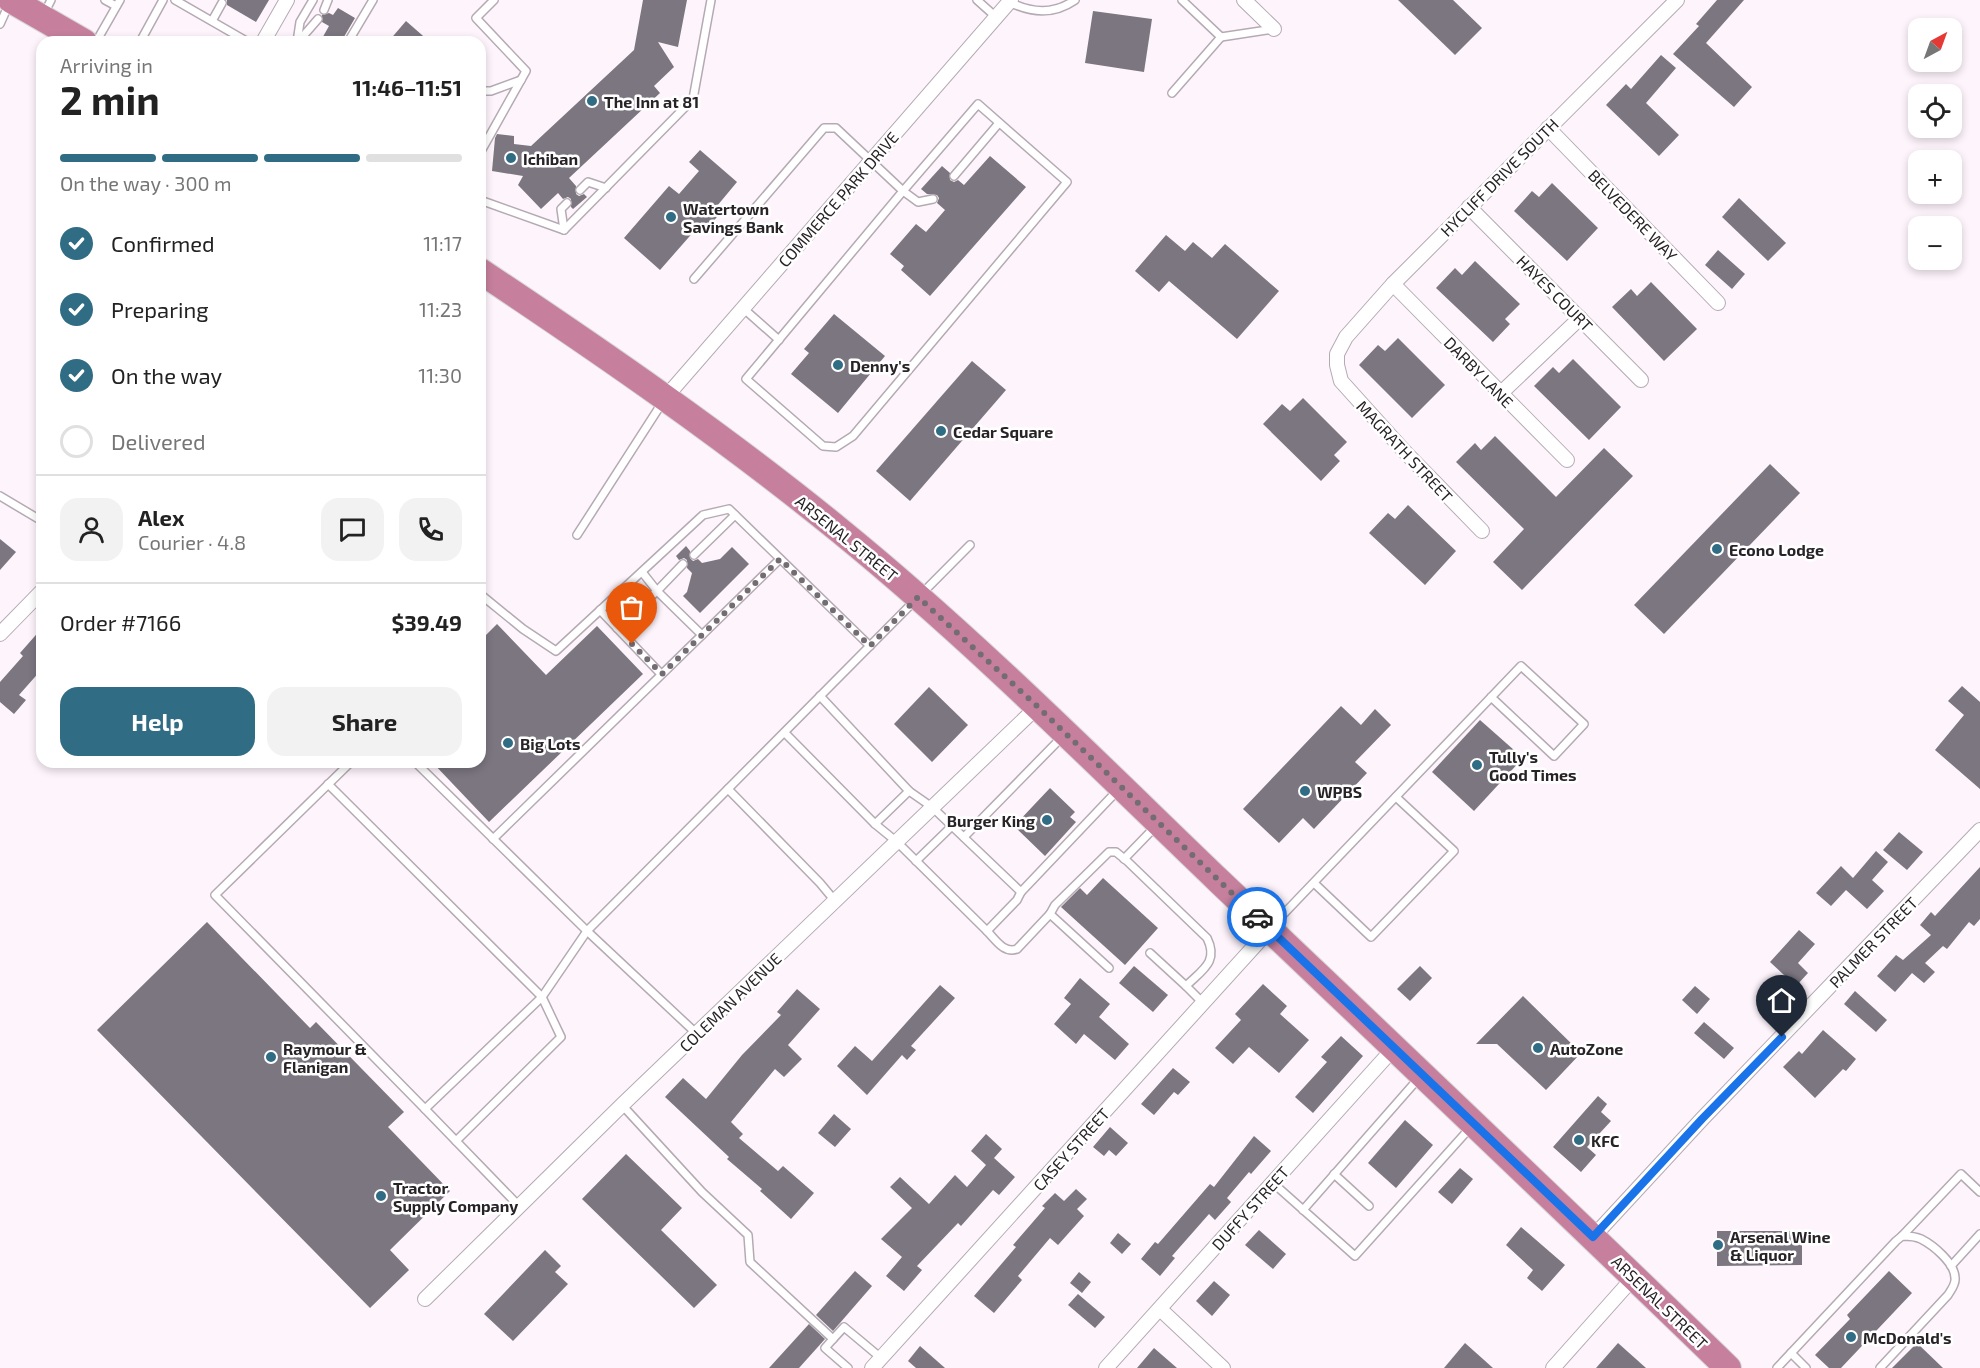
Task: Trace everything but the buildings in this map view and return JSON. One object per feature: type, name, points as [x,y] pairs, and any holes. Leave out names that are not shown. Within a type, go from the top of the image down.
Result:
[{"type":"highway","points":[[11,0],[46,9],[77,36]]},
{"type":"highway","name":"ARSENAL STREET","points":[[486,275],[665,398],[840,530],[918,597],[1037,706],[1728,1368]]},
{"type":"street","points":[[266,36],[287,0]]},
{"type":"street","points":[[1244,0],[1274,29]]},
{"type":"street","name":"HYCLIFF DRIVE SOUTH","points":[[1337,365],[1337,354],[1346,337],[1393,284],[1677,0]]},
{"type":"street","name":"COMMERCE PARK DRIVE","points":[[665,398],[1010,1]]},
{"type":"street","name":"BELVEDERE WAY","points":[[1548,128],[1718,303]]},
{"type":"street","name":"HAYES COURT","points":[[1469,207],[1641,380]]},
{"type":"street","name":"DARBY LANE","points":[[1393,284],[1567,460]]},
{"type":"street","points":[[1500,394],[1580,318]]},
{"type":"street","name":"MAGRATH STREET","points":[[1337,365],[1341,381],[1405,452],[1482,531]]},
{"type":"street","points":[[0,634],[36,597]]},
{"type":"street","name":"COLEMAN AVENUE","points":[[425,1299],[622,1105],[1037,706]]},
{"type":"street","name":"PALMER STREET","points":[[1593,1237],[1702,1119],[1980,830]]},
{"type":"street","name":"CASEY STREET","points":[[876,1363],[1270,929]]},
{"type":"street","name":"DUFFY STREET","points":[[1106,1368],[1394,1048]]},
{"type":"street","points":[[1553,1368],[1634,1277]]},
{"type":"street","points":[[1160,1309],[1223,1368]]},
{"type":"lane","points":[[0,24],[11,0]]},
{"type":"lane","points":[[99,36],[118,3],[105,0]]},
{"type":"lane","points":[[143,36],[163,0]]},
{"type":"lane","points":[[175,0],[238,36]]},
{"type":"lane","points":[[299,36],[300,22],[313,0]]},
{"type":"lane","points":[[324,10],[328,0]]},
{"type":"lane","points":[[352,36],[373,0]]},
{"type":"lane","points":[[486,142],[526,71],[476,18],[494,0]]},
{"type":"lane","points":[[564,230],[693,99],[711,0]]},
{"type":"lane","points":[[976,0],[996,17]]},
{"type":"lane","points":[[1010,1],[1024,9],[1043,12],[1060,8],[1075,0]]},
{"type":"lane","points":[[1182,0],[1221,37]]},
{"type":"lane","points":[[212,21],[222,3]]},
{"type":"lane","points":[[303,36],[318,19]]},
{"type":"lane","points":[[1172,93],[1221,37],[1274,29]]},
{"type":"lane","points":[[486,91],[521,80]]},
{"type":"lane","points":[[978,104],[1067,183],[853,436],[836,447],[823,446],[746,379],[903,191],[978,104]]},
{"type":"lane","points":[[954,176],[999,123]]},
{"type":"lane","points":[[694,279],[824,128],[836,128],[870,162],[918,202],[933,200]]},
{"type":"lane","points":[[580,190],[588,182],[606,188]]},
{"type":"lane","points":[[486,202],[564,230]]},
{"type":"lane","points":[[564,230],[561,209],[567,203]]},
{"type":"lane","points":[[744,309],[779,340]]},
{"type":"lane","points":[[577,536],[665,398]]},
{"type":"lane","points":[[0,496],[36,517]]},
{"type":"lane","points":[[486,599],[523,629],[556,651],[703,515],[729,509],[870,646]]},
{"type":"lane","points":[[694,555],[735,515]]},
{"type":"lane","points":[[425,1109],[542,997],[587,931],[970,545]]},
{"type":"lane","points":[[493,839],[780,559]]},
{"type":"lane","points":[[617,628],[683,564]]},
{"type":"lane","points":[[642,572],[657,591],[702,635]]},
{"type":"lane","points":[[600,610],[662,674]]},
{"type":"lane","points":[[1270,929],[1491,697],[1521,666],[1584,724],[1554,756],[1491,697]]},
{"type":"lane","points":[[820,696],[909,791],[932,807],[1020,891]]},
{"type":"lane","points":[[785,733],[875,824],[897,842],[1006,950],[1017,949],[1050,914],[1055,905],[1109,852],[1116,852],[1207,938],[1213,949],[1212,957],[1206,966],[1186,986]]},
{"type":"lane","points":[[964,837],[1065,734]]},
{"type":"lane","points":[[345,768],[215,895],[519,1206]]},
{"type":"lane","points":[[421,768],[587,931],[697,1034]]},
{"type":"lane","points":[[328,784],[542,997],[561,1037],[456,1141]]},
{"type":"lane","points":[[987,931],[1017,900],[1020,891],[1121,787]]},
{"type":"lane","points":[[728,789],[835,901]]},
{"type":"lane","points":[[875,824],[909,791]]},
{"type":"lane","points":[[1314,883],[1371,937],[1448,858],[1454,851],[1396,797]]},
{"type":"lane","points":[[1124,859],[1159,823]]},
{"type":"lane","points":[[916,861],[952,826]]},
{"type":"lane","points":[[1050,914],[1109,968]]},
{"type":"lane","points":[[1150,954],[1203,1002]]},
{"type":"lane","points":[[1303,1210],[1422,1075]]},
{"type":"lane","points":[[622,1105],[702,1192],[748,1236],[750,1262],[833,1339]]},
{"type":"lane","points":[[1273,1183],[1355,1256],[1474,1124]]},
{"type":"lane","points":[[1334,1174],[1370,1206]]},
{"type":"lane","points":[[1777,1368],[1961,1174],[1980,1192]]},
{"type":"lane","points":[[1951,1266],[1980,1234]]},
{"type":"lane","points":[[1880,1368],[1948,1295],[1956,1276],[1951,1266],[1931,1246],[1919,1238],[1902,1236]]},
{"type":"lane","points":[[848,1368],[825,1347],[844,1327],[876,1363]]},
{"type":"lane","points":[[1791,1353],[1806,1368]]},
{"type":"way so far","points":[[632,644],[662,674],[780,559],[870,646],[918,597],[1037,706],[1257,917]]},
{"type":"place","name":"The Inn at 81","points":[[592,101]]},
{"type":"place","name":"Ichiban","points":[[511,158]]},
{"type":"place","name":"Watertown Savings Bank","points":[[671,217]]},
{"type":"place","name":"Denny's","points":[[838,365]]},
{"type":"place","name":"Cedar Square","points":[[941,431]]},
{"type":"place","name":"Econo Lodge","points":[[1717,549]]},
{"type":"place","name":"Big Lots","points":[[508,743]]},
{"type":"place","name":"Tully's Good Times","points":[[1477,765]]},
{"type":"place","name":"WPBS","points":[[1305,791]]},
{"type":"place","name":"Burger King","points":[[1047,820]]},
{"type":"place","name":"AutoZone","points":[[1538,1048]]},
{"type":"place","name":"Raymour & Flanigan","points":[[271,1057]]},
{"type":"place","name":"KFC","points":[[1579,1140]]},
{"type":"place","name":"Tractor Supply Company","points":[[381,1196]]},
{"type":"place","name":"Arsenal Wine & Liquor","points":[[1718,1245]]},
{"type":"place","name":"McDonald's","points":[[1851,1337]]},
{"type":"route","points":[[1257,917],[1593,1237],[1702,1119],[1782,1037]]}]
